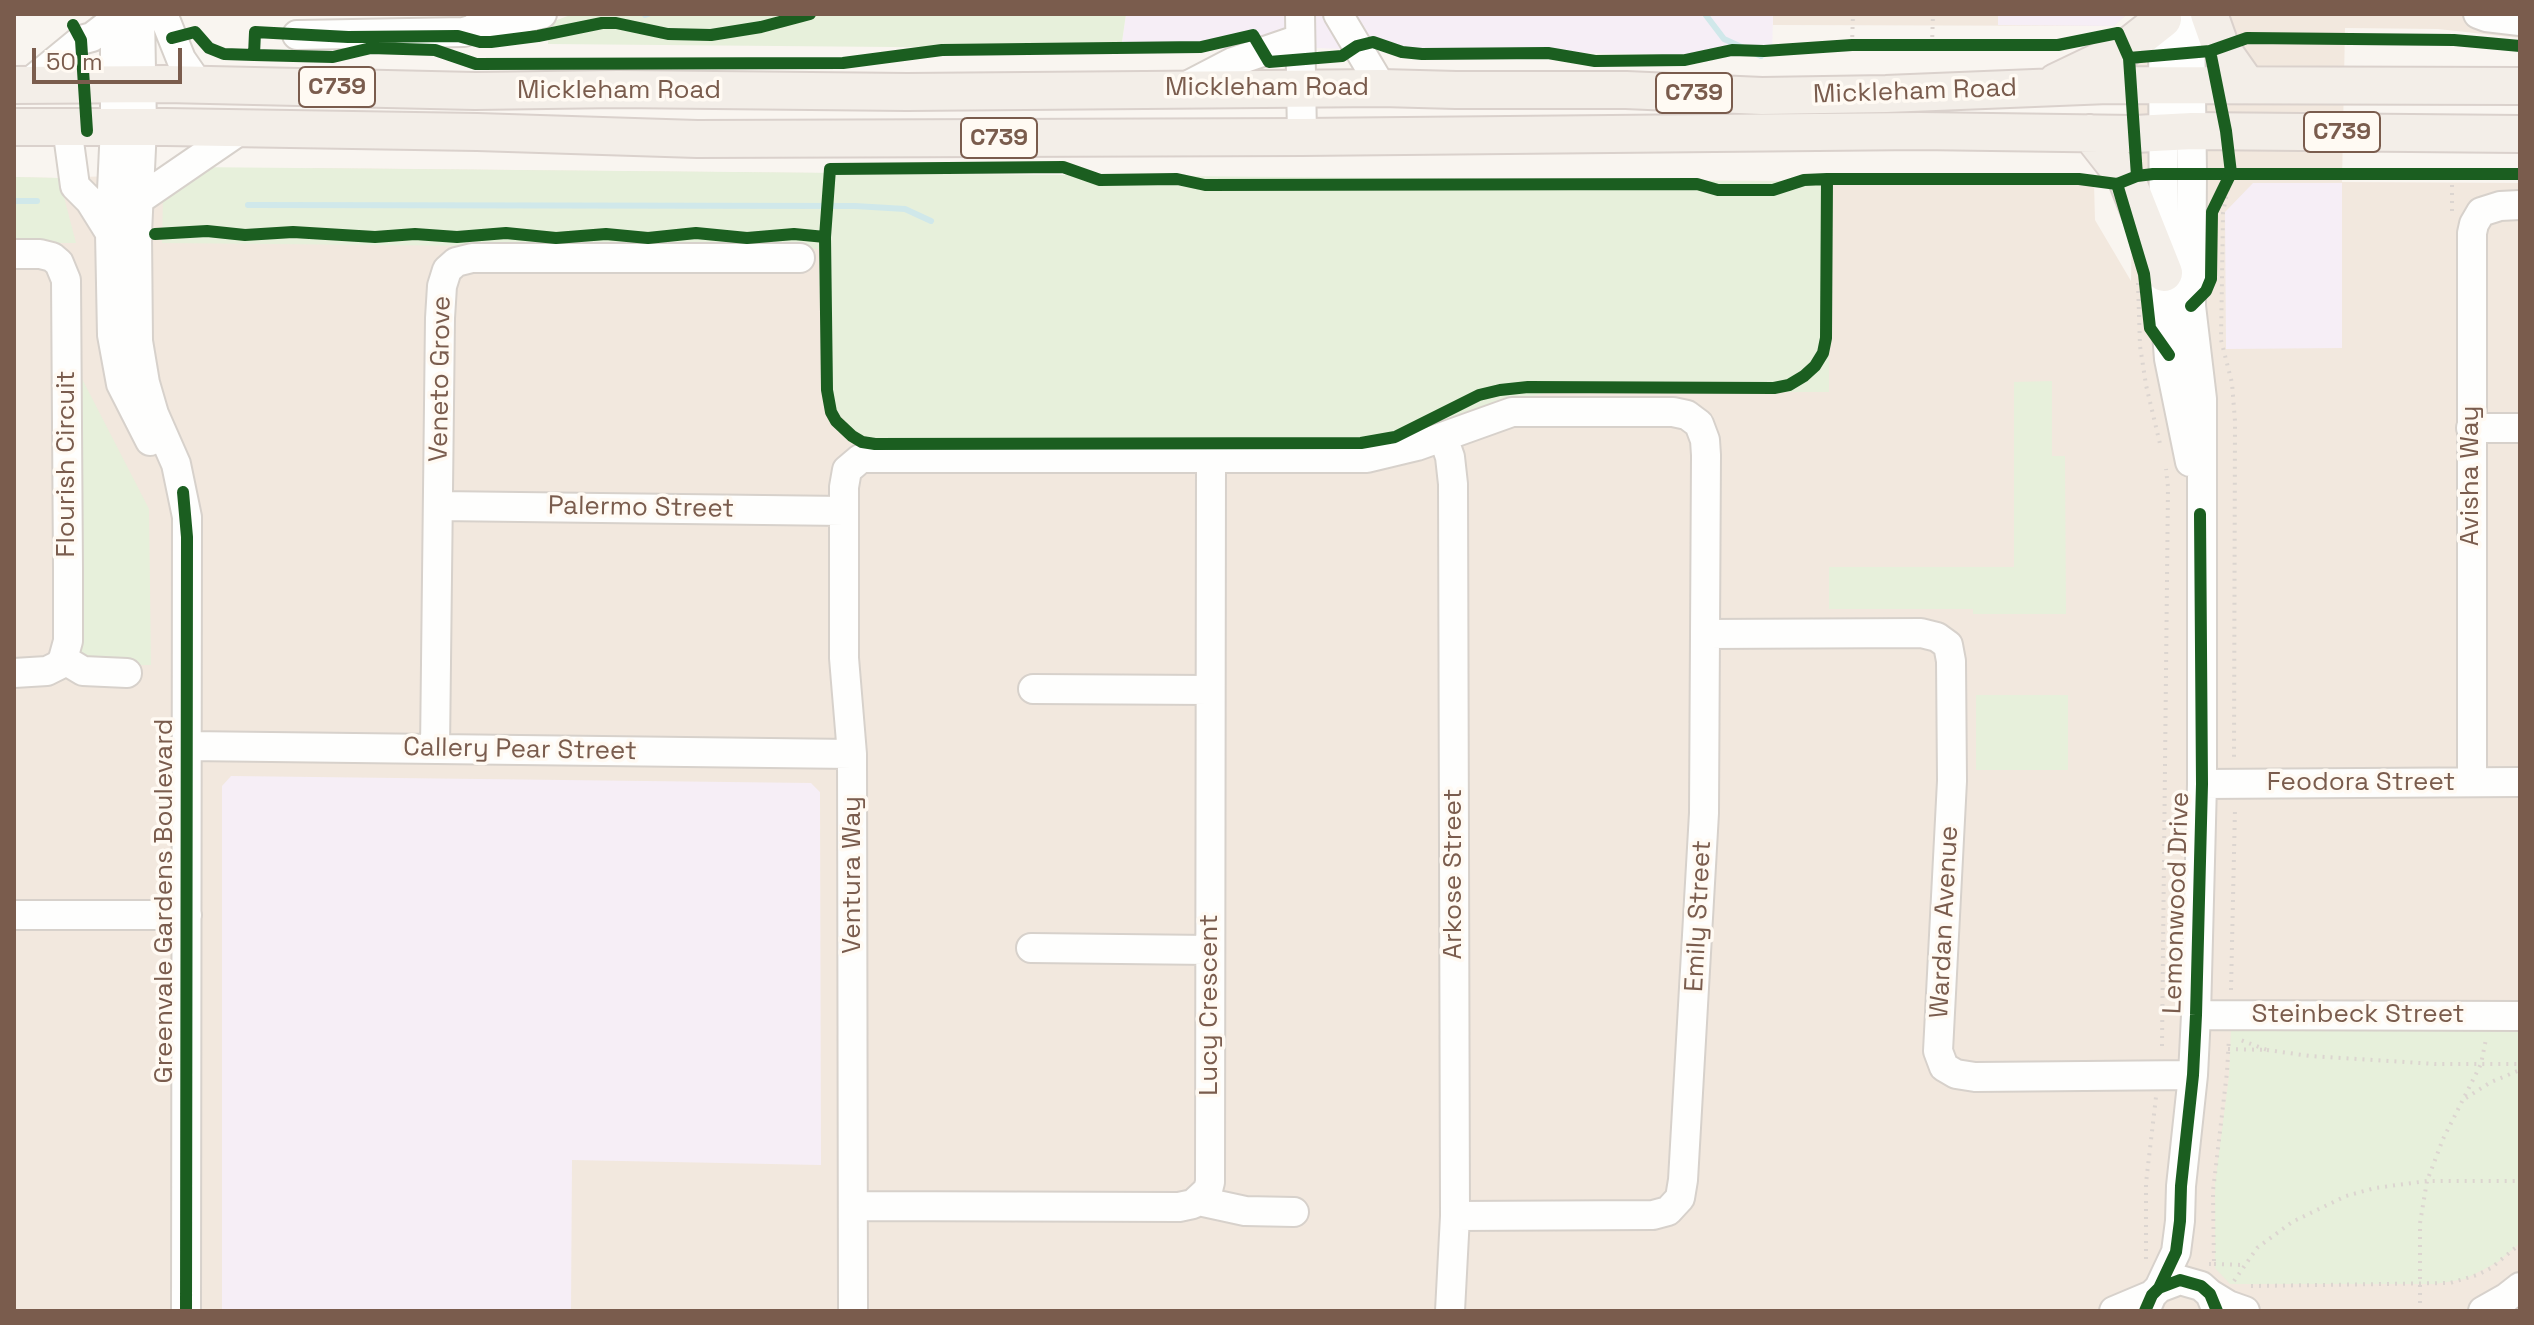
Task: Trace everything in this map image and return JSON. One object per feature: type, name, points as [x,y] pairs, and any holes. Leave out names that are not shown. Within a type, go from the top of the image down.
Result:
[{"type":"main road","points":[[2209,14],[2221,48],[2247,85]]},
{"type":"main road","points":[[2044,88],[2125,49],[2172,16]]},
{"type":"main road","name":"Mickleham Road","points":[[20,86],[128,84],[475,91],[618,89],[751,92],[1382,88],[1626,90],[1762,96],[2177,85],[2520,86]]},
{"type":"main road","name":"Mickleham Road","points":[[14,127],[477,132],[697,139],[1310,137],[1931,130],[2520,134]]},
{"type":"main road","points":[[2090,133],[2127,180],[2148,273]]},
{"type":"street","points":[[163,14],[181,59],[199,85]]},
{"type":"street","points":[[297,35],[458,32],[474,29],[484,18],[500,24],[542,14]]},
{"type":"street","points":[[1310,137],[1300,108],[1311,89],[1315,14]]},
{"type":"street","points":[[1338,14],[1382,88]]},
{"type":"street","points":[[2478,14],[2520,21]]},
{"type":"street","points":[[20,86],[81,40],[92,37],[123,16]]},
{"type":"street","name":"Greenvale Gardens Boulevard","points":[[123,16],[137,201],[136,316],[141,364],[154,414],[176,464],[183,492],[187,537],[186,1311]]},
{"type":"street","name":"Lemonwood Drive","points":[[2152,1298],[2176,1252],[2180,1221],[2185,1134],[2193,1075],[2202,784],[2202,399],[2191,306],[2194,132],[2177,85],[2172,16]]},
{"type":"street","points":[[1183,88],[1300,26],[1311,89]]},
{"type":"street","points":[[67,127],[75,186],[90,201],[110,233]]},
{"type":"street","name":"Greenvale Gardens Boulevard","points":[[129,127],[110,233],[112,335],[121,384],[143,430],[183,492]]},
{"type":"street","points":[[137,201],[242,129]]},
{"type":"street","name":"Lemonwood Drive","points":[[2194,132],[2148,273],[2169,355],[2200,514]]},
{"type":"street","name":"Avisha Way","points":[[2472,782],[2474,224],[2481,212],[2488,208],[2520,205]]},
{"type":"street","name":"Flourish Circuit","points":[[14,254],[52,257],[59,263],[66,280],[68,641],[63,659]]},
{"type":"street","name":"Veneto Grove","points":[[435,749],[441,300],[444,277],[451,265],[463,259],[492,257],[800,258]]},
{"type":"street","name":"Emily Street","points":[[1443,437],[1512,412],[1680,413],[1699,424],[1705,440],[1704,813],[1680,1198],[1668,1211],[1653,1215],[1455,1216]]},
{"type":"street","points":[[2471,428],[2520,428]]},
{"type":"street","points":[[1211,458],[1367,458],[1443,437]]},
{"type":"street","name":"Arkose Street","points":[[1443,437],[1450,457],[1453,484],[1455,1216],[1450,1311]]},
{"type":"street","name":"Ventura Way","points":[[853,1311],[852,754],[844,658],[844,487],[847,470],[860,459],[874,458],[1211,458]]},
{"type":"street","name":"Lucy Crescent","points":[[1199,1201],[1210,1182],[1211,458]]},
{"type":"street","name":"Palermo Street","points":[[439,506],[844,511]]},
{"type":"street","name":"Wardan Avenue","points":[[1706,634],[1927,634],[1943,640],[1950,651],[1952,781],[1938,1051],[1944,1067],[1956,1074],[1975,1077],[2193,1075]]},
{"type":"street","points":[[14,673],[47,671],[63,659],[83,671],[127,673]]},
{"type":"street","points":[[1033,689],[1210,690]]},
{"type":"street","name":"Callery Pear Street","points":[[188,746],[852,754]]},
{"type":"street","name":"Feodora Street","points":[[2202,784],[2520,782]]},
{"type":"street","points":[[14,915],[187,915]]},
{"type":"street","points":[[1031,948],[1210,950]]},
{"type":"street","name":"Steinbeck Street","points":[[2196,1015],[2520,1016]]},
{"type":"street","points":[[853,1206],[1179,1207],[1199,1201],[1245,1211],[1294,1212]]},
{"type":"street","name":"Lemonwood Drive","points":[[2180,1221],[2191,1264],[2214,1289]]},
{"type":"street","points":[[2114,1311],[2152,1298],[2180,1280],[2214,1289],[2228,1305],[2246,1298]]},
{"type":"street","points":[[2483,1311],[2520,1287]]},
{"type":"path","points":[[1837,46],[1859,45],[1853,14]]},
{"type":"path","points":[[1933,14],[1926,45],[1948,45]]},
{"type":"path","points":[[2194,132],[2231,173]]},
{"type":"path","points":[[2192,173],[2251,173]]},
{"type":"path","points":[[2191,306],[2206,291],[2211,279],[2212,212],[2231,173]]},
{"type":"path","points":[[2231,173],[2223,213],[2221,340],[2232,383],[2235,421],[2231,990]]},
{"type":"path","points":[[2439,174],[2466,174]]},
{"type":"path","points":[[2148,273],[2150,328],[2169,355]]},
{"type":"path","points":[[2148,273],[2137,320],[2168,487],[2162,1046]]},
{"type":"path","points":[[2420,1311],[2420,1223],[2427,1181],[2443,1139],[2481,1064],[2488,1015]]},
{"type":"path","points":[[2267,1050],[2229,1035],[2228,1049],[2436,1064],[2520,1064]]},
{"type":"path","points":[[2464,1099],[2491,1082],[2520,1070]]},
{"type":"path","points":[[2243,1265],[2214,1264],[2214,1289],[2232,1286],[2257,1248],[2292,1222],[2346,1196],[2375,1188],[2427,1181],[2520,1181]]},
{"type":"path","points":[[2246,1298],[2450,1283],[2491,1268],[2520,1244]]},
{"type":"shaded area","points":[[1126,14],[1773,14],[1772,55],[1388,51],[1246,45],[1229,49],[1121,49]]},
{"type":"shaded area","points":[[1773,14],[2127,14],[2114,26],[1773,25]]},
{"type":"shaded area","points":[[1998,14],[2127,14],[2114,26],[1998,25]]},
{"type":"shaded area","points":[[2135,14],[2520,14],[2520,38],[2438,29],[2345,28],[2342,182],[2520,183],[2520,1311],[14,1311],[14,177],[316,168],[2094,183],[2095,220],[2131,281]]},
{"type":"shaded area","points":[[2253,183],[2342,183],[2342,348],[2226,349],[2225,212]]},
{"type":"shaded area","points":[[231,776],[811,783],[820,792],[821,1165],[572,1160],[571,1311],[222,1311],[222,786]]},
{"type":"green space","points":[[573,14],[1126,14],[1121,49],[548,44],[549,23]]},
{"type":"green space","points":[[187,167],[1829,182],[1829,392],[1553,392],[1497,408],[1415,439],[871,440],[855,433],[835,409],[820,315],[819,249],[162,243],[163,197]]},
{"type":"green space","points":[[14,177],[59,178],[76,243],[14,243]]},
{"type":"green space","points":[[76,367],[149,509],[151,665],[88,666],[76,656]]},
{"type":"green space","points":[[2052,381],[2052,456],[2065,456],[2066,614],[1973,614],[1973,609],[1829,609],[1829,567],[2014,567],[2014,382]]},
{"type":"green space","points":[[1976,695],[2068,695],[2068,770],[1976,770]]},
{"type":"green space","points":[[2520,1028],[2520,1243],[2498,1262],[2465,1279],[2435,1284],[2230,1284],[2215,1268],[2215,1183],[2229,1076],[2231,1029]]},
{"type":"waterway","points":[[1705,14],[1724,39],[1761,56]]},
{"type":"waterway","points":[[14,201],[37,201]]},
{"type":"waterway","points":[[248,205],[855,206],[905,209],[931,221]]},
{"type":"cycle path","points":[[172,38],[195,32],[209,48],[224,54],[254,55],[255,32],[348,37],[458,36],[491,42],[616,23],[668,34],[711,35],[761,27],[810,14]]},
{"type":"cycle path","points":[[73,25],[81,40],[87,131]]},
{"type":"cycle path","points":[[254,55],[333,57],[371,48],[435,50],[476,64],[843,63],[942,50],[1201,47],[1253,35],[1269,62],[1342,56],[1357,46],[1373,42],[1402,52],[1422,54],[1548,53],[1595,61],[1685,60],[1732,50],[1852,45],[2058,45],[2118,33],[2129,58],[2210,51],[2247,38],[2454,40],[2520,46]]},
{"type":"cycle path","points":[[2191,306],[2206,291],[2211,279],[2212,212],[2231,173],[2210,51]]},
{"type":"cycle path","points":[[2129,58],[2137,176]]},
{"type":"cycle path","points":[[1827,179],[1804,180],[1773,190],[1718,190],[1697,184],[1205,185],[1177,179],[1100,180],[1063,167],[830,169],[825,237],[827,390],[831,412],[852,436],[875,444],[1361,443],[1395,437],[1479,395],[1500,390],[1528,387],[1774,388],[1789,385],[1804,376],[1823,353],[1826,338],[1827,179],[2079,179],[2117,184],[2153,174],[2520,174]]},
{"type":"cycle path","points":[[2117,184],[2144,274],[2150,328],[2169,355]]},
{"type":"cycle path","points":[[155,234],[207,231],[245,235],[293,232],[375,237],[415,234],[457,237],[506,233],[556,238],[606,234],[648,238],[696,233],[747,238],[794,234],[825,237]]},
{"type":"cycle path","points":[[183,492],[187,537],[186,1311]]},
{"type":"cycle path","points":[[2159,1288],[2176,1252],[2193,1075],[2202,784],[2200,514]]},
{"type":"cycle path","points":[[2145,1311],[2159,1288],[2180,1280],[2201,1286],[2210,1294],[2217,1311]]}]
